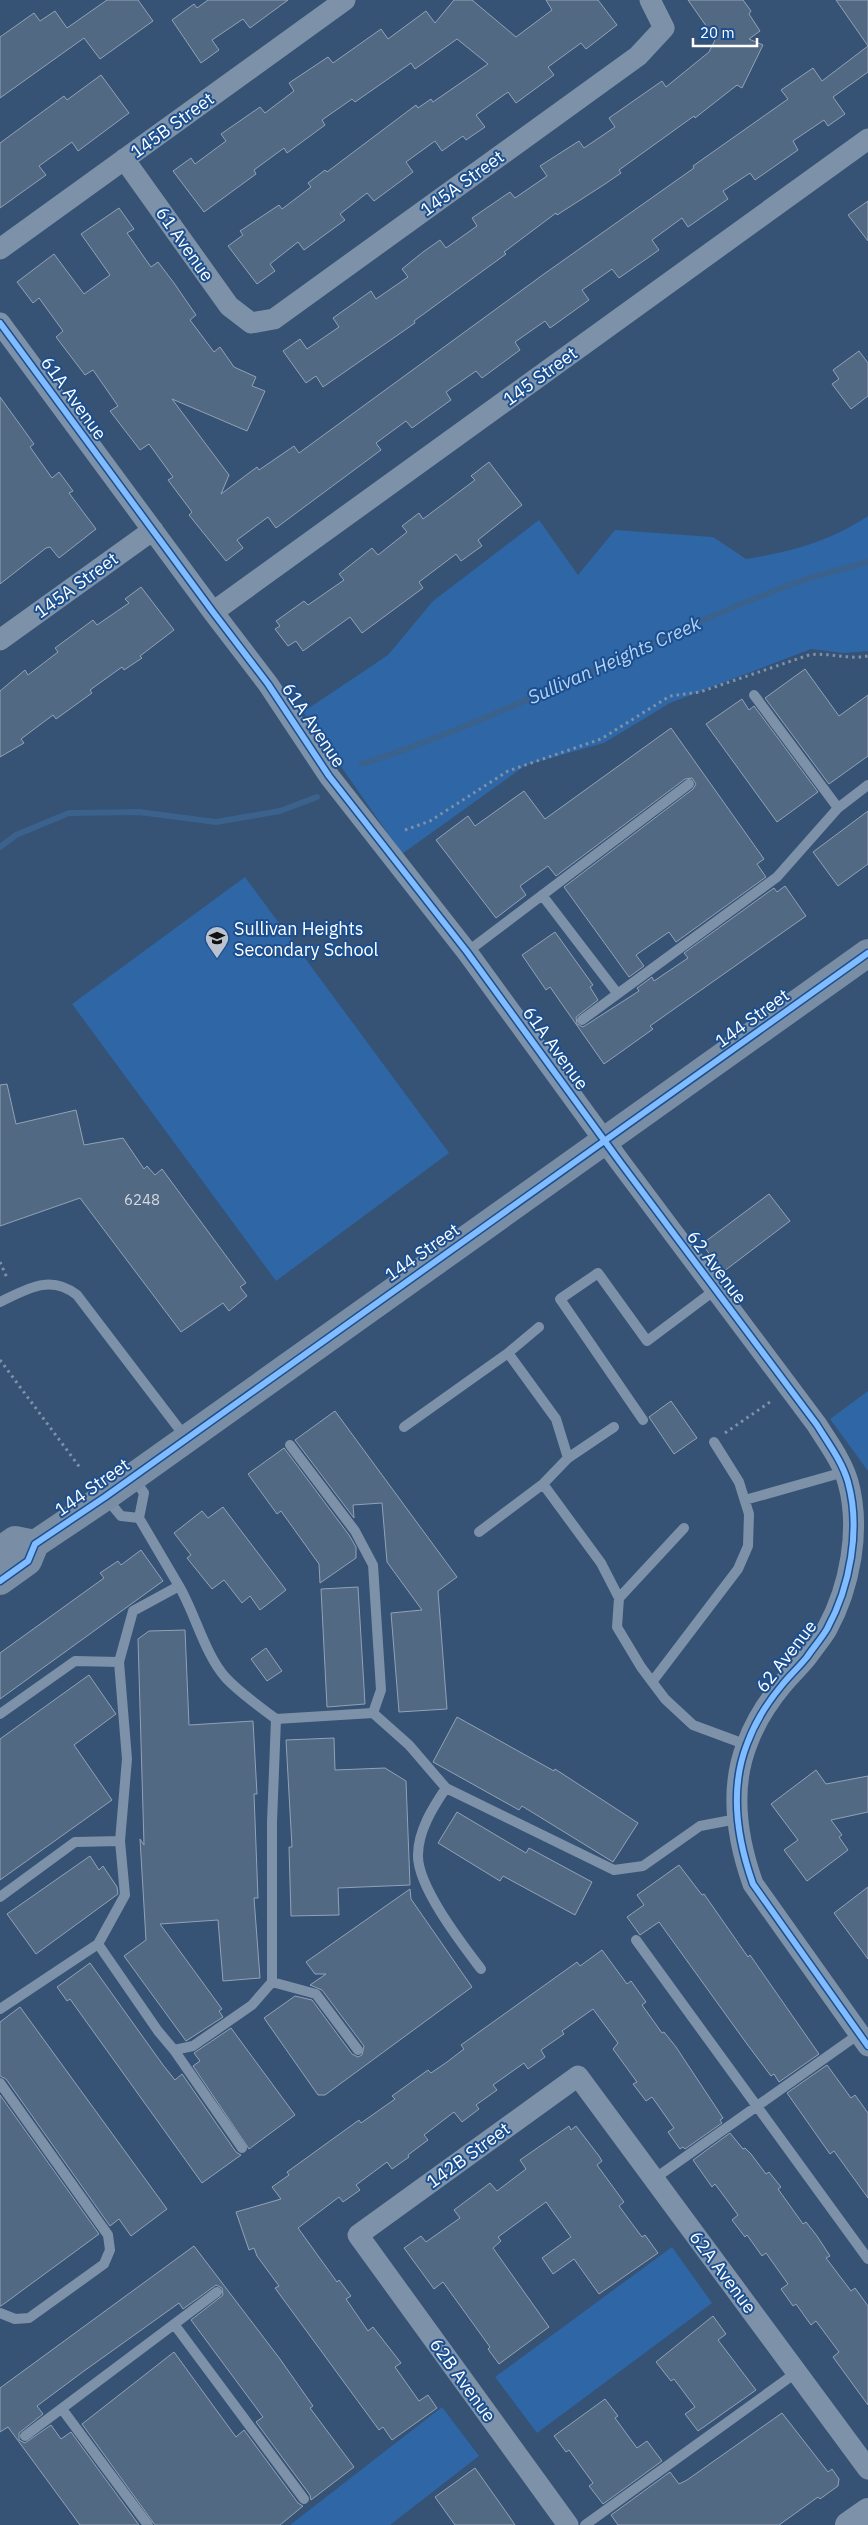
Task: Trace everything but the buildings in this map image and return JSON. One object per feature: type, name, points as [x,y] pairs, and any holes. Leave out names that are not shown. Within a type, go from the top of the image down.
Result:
[{"type":"main road","name":"144 Street","points":[[0,1581],[28,1561],[35,1544],[105,1497],[868,953]]},
{"type":"main road","points":[[0,1550],[14,1540],[35,1544]]},
{"type":"street","name":"145B Street","points":[[0,250],[344,0]]},
{"type":"street","name":"145A Street","points":[[251,323],[274,319],[638,56],[664,28],[650,0]]},
{"type":"street","name":"145 Street","points":[[213,612],[868,139]]},
{"type":"street","name":"61 Avenue","points":[[124,159],[229,306],[251,323]]},
{"type":"street","name":"61A Avenue","points":[[0,323],[268,684],[329,776],[467,952],[605,1141]]},
{"type":"street","name":"145A Street","points":[[0,640],[153,530]]},
{"type":"street","name":"62 Avenue","points":[[605,1141],[817,1425],[835,1453],[844,1472],[854,1513],[843,1594],[826,1630],[764,1708],[746,1745],[738,1777],[737,1819],[742,1854],[753,1884],[863,2040]]},
{"type":"street","name":"62A Avenue","points":[[578,2076],[868,2468]]},
{"type":"street","name":"142B Street","points":[[358,2235],[578,2076]]},
{"type":"street","name":"62B Avenue","points":[[358,2235],[568,2525]]},
{"type":"street","points":[[848,2525],[868,2511]]},
{"type":"lane","points":[[754,695],[838,808]]},
{"type":"lane","points":[[467,952],[689,784]]},
{"type":"lane","points":[[582,1020],[776,877],[838,808],[868,785]]},
{"type":"lane","points":[[542,895],[617,993]]},
{"type":"lane","points":[[643,1420],[560,1299],[598,1273],[647,1340],[715,1290]]},
{"type":"lane","points":[[0,1302],[38,1286],[54,1283],[66,1286],[77,1295],[186,1438]]},
{"type":"lane","points":[[404,1427],[508,1353],[539,1327]]},
{"type":"lane","points":[[508,1353],[556,1419],[568,1458]]},
{"type":"lane","points":[[479,1532],[543,1484],[568,1458],[614,1426]]},
{"type":"lane","points":[[652,1682],[738,1569],[748,1546],[750,1514],[740,1482],[714,1442]]},
{"type":"lane","points":[[290,1445],[354,1531],[374,1565],[381,1690],[373,1714]]},
{"type":"lane","points":[[745,1500],[844,1472]]},
{"type":"lane","points":[[133,1477],[144,1493],[139,1518],[192,1608],[208,1649],[225,1677],[276,1719],[373,1714],[409,1745],[446,1788],[614,1870],[642,1866],[700,1826],[737,1819]]},
{"type":"lane","points":[[543,1484],[601,1563],[619,1598],[617,1627],[665,1699],[693,1725],[746,1745]]},
{"type":"lane","points":[[105,1497],[121,1516],[139,1518]]},
{"type":"lane","points":[[619,1598],[684,1528]]},
{"type":"lane","points":[[0,2009],[98,1944],[125,1895],[120,1841],[127,1759],[119,1662],[133,1611],[179,1586]]},
{"type":"lane","points":[[0,1714],[75,1661],[119,1662]]},
{"type":"lane","points":[[174,2050],[193,2046],[252,2005],[272,1982],[272,1822],[276,1719]]},
{"type":"lane","points":[[446,1788],[429,1814],[418,1855],[427,1889],[481,1969]]},
{"type":"lane","points":[[0,1897],[75,1842],[120,1841]]},
{"type":"lane","points":[[636,1940],[868,2259]]},
{"type":"lane","points":[[98,1944],[242,2148]]},
{"type":"lane","points":[[272,1982],[316,1994],[358,2050]]},
{"type":"lane","points":[[654,2180],[756,2105],[863,2040]]},
{"type":"lane","points":[[0,2083],[108,2235],[110,2250],[104,2264],[29,2318],[15,2319],[0,2313]]},
{"type":"lane","points":[[26,2436],[217,2292]]},
{"type":"lane","points":[[174,2324],[304,2499]]},
{"type":"lane","points":[[585,2525],[797,2372]]},
{"type":"lane","points":[[62,2409],[148,2525]]},
{"type":"path","points":[[405,830],[430,821],[508,770],[601,739],[670,696],[700,692],[809,655],[816,654],[842,658],[868,656]]},
{"type":"path","points":[[0,1262],[8,1278]]},
{"type":"path","points":[[0,1360],[81,1469]]},
{"type":"path","points":[[723,1435],[770,1402]]},
{"type":"shaded area","points":[[868,516],[868,651],[844,653],[811,649],[670,703],[604,743],[526,765],[402,854],[303,712],[388,655],[433,601],[539,520],[578,575],[615,530],[713,537],[746,559],[794,549],[825,539]]},
{"type":"shaded area","points":[[245,877],[449,1153],[276,1281],[72,1004]]},
{"type":"shaded area","points":[[868,1391],[868,1471],[830,1419]]},
{"type":"shaded area","points":[[672,2247],[712,2303],[537,2433],[495,2377]]},
{"type":"shaded area","points":[[442,2407],[479,2456],[390,2525],[290,2525]]},
{"type":"waterway","name":"Sullivan Heights Creek","points":[[362,764],[472,723],[741,604],[822,574],[868,562]]},
{"type":"waterway","name":"Sullivan Heights Creek","points":[[0,847],[16,835],[69,813],[139,812],[216,822],[280,811],[317,797]]},
{"type":"cycle path","points":[[0,323],[268,684],[329,776],[467,952],[620,1162],[817,1425],[842,1467],[852,1500],[853,1519],[851,1557],[842,1595],[825,1633],[771,1699],[754,1728],[741,1761],[738,1779],[737,1814],[743,1850],[753,1884],[868,2046]]},
{"type":"cycle path","points":[[0,1581],[28,1561],[35,1544],[105,1497],[868,953]]},
{"type":"place","name":"Sullivan Heights Secondary School","points":[[217,959]]}]
